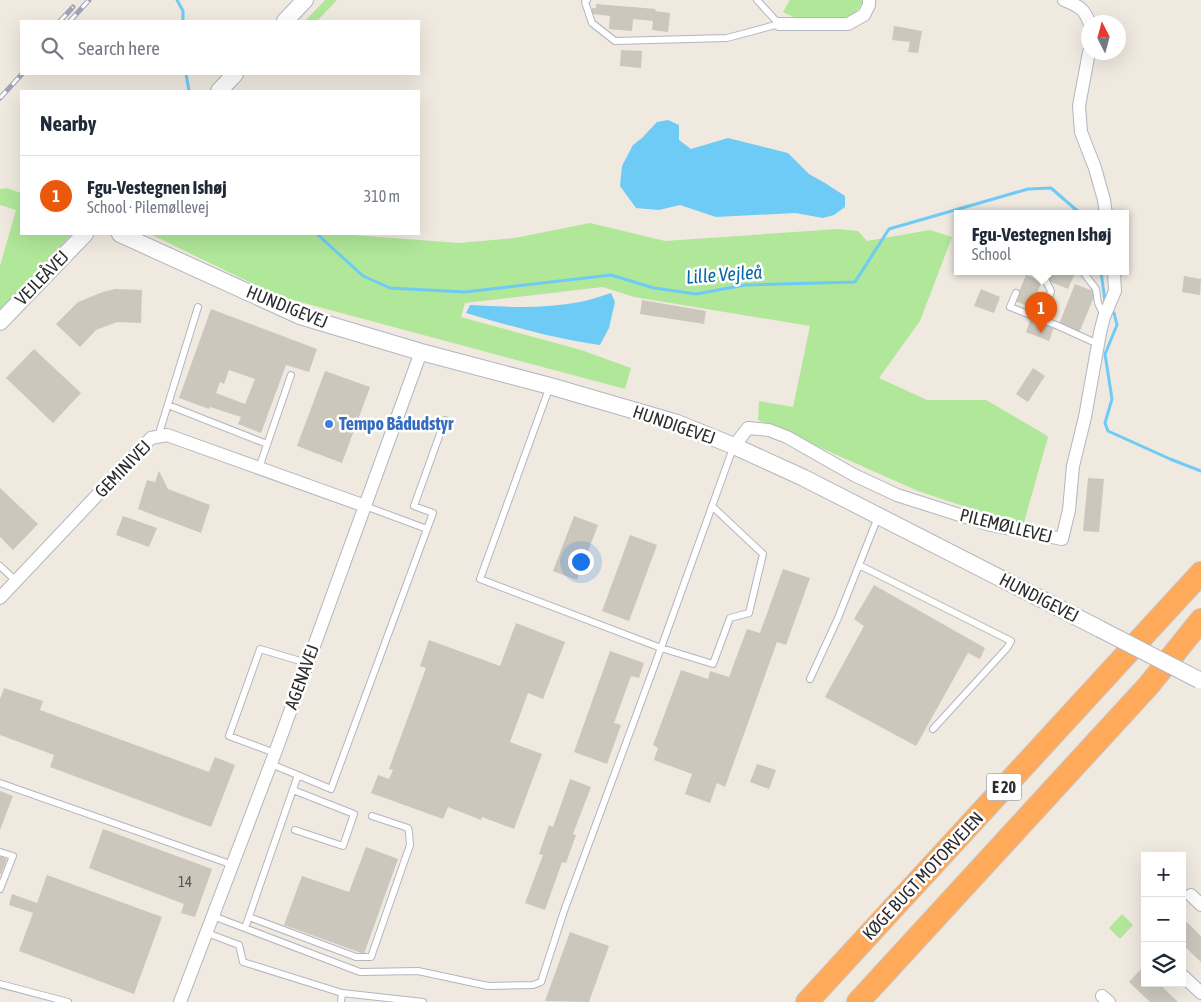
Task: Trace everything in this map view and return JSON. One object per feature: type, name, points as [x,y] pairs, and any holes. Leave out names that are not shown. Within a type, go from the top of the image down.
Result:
[{"type":"highway","name":"KØGE BUGT MOTORVEJEN","points":[[807,1002],[1201,572]]},
{"type":"highway","name":"KØGE BUGT MOTORVEJEN","points":[[858,1002],[1149,685],[1201,620]]},
{"type":"highway","points":[[1149,685],[1201,641]]},
{"type":"street","points":[[286,20],[304,0]]},
{"type":"street","points":[[779,24],[848,24],[864,16],[869,0]]},
{"type":"street","points":[[1064,0],[1077,5],[1086,15]]},
{"type":"street","points":[[1088,60],[1079,106],[1081,132],[1095,168],[1105,210]]},
{"type":"street","points":[[220,90],[234,75]]},
{"type":"street","name":"VEJLEÅVEJ","points":[[0,322],[84,235]]},
{"type":"street","name":"HUNDIGEVEJ","points":[[122,235],[300,316],[421,352],[550,386],[677,423],[734,446],[804,478],[1200,681]]},
{"type":"street","name":"PILEMØLLEVEJ","points":[[734,446],[748,428],[769,430],[787,437],[854,476],[897,495],[991,525],[1062,539],[1069,510],[1073,466],[1085,417],[1098,344],[1104,317],[1115,291],[1114,275]]},
{"type":"street","name":"AGENAVEJ","points":[[180,1002],[273,759],[421,352]]},
{"type":"street","name":"GEMINIVEJ","points":[[0,598],[150,438],[167,435],[365,506]]},
{"type":"street","points":[[1191,895],[1201,904]]},
{"type":"street","points":[[1186,979],[1201,993]]},
{"type":"lane","points":[[587,0],[585,2],[592,23],[615,41],[727,38],[779,24],[757,0]]},
{"type":"lane","points":[[1042,320],[1051,291],[1043,275]]},
{"type":"lane","points":[[1085,275],[1096,289],[1098,302],[1104,317]]},
{"type":"lane","points":[[1016,292],[1010,307],[1098,344]]},
{"type":"lane","points":[[160,436],[160,430],[198,307]]},
{"type":"lane","points":[[259,468],[291,374]]},
{"type":"lane","points":[[550,386],[480,579],[661,648],[713,664],[730,618],[749,613],[763,554],[712,506]]},
{"type":"lane","points":[[168,405],[267,444]]},
{"type":"lane","points":[[307,663],[260,650],[229,736],[273,759],[298,776],[331,789],[433,513],[414,506],[445,420]]},
{"type":"lane","points":[[213,916],[360,972],[418,971],[488,986],[534,985],[541,982],[564,911],[734,446]]},
{"type":"lane","points":[[365,506],[428,529]]},
{"type":"lane","points":[[810,679],[838,618],[878,516]]},
{"type":"lane","points":[[859,565],[1011,641],[1007,648],[933,730]]},
{"type":"lane","points":[[0,566],[16,582]]},
{"type":"lane","points":[[245,928],[298,776]]},
{"type":"lane","points":[[0,782],[232,865]]},
{"type":"lane","points":[[293,790],[354,814],[343,846],[295,830]]},
{"type":"lane","points":[[249,917],[356,957],[371,957],[410,845],[408,828],[372,816]]},
{"type":"lane","points":[[0,852],[12,856],[0,889]]},
{"type":"lane","points":[[207,933],[239,945],[243,962],[342,993],[423,1002]]},
{"type":"lane","points":[[0,984],[68,1002]]},
{"type":"lane","points":[[341,1002],[342,993]]},
{"type":"green space","points":[[325,0],[337,0],[318,20],[306,20]]},
{"type":"green space","points":[[790,0],[862,0],[862,4],[852,17],[798,19],[783,12]]},
{"type":"green space","points":[[7,188],[20,193],[20,235],[71,235],[0,310],[0,266],[16,210],[0,205],[0,189]]},
{"type":"green space","points":[[590,223],[665,241],[838,229],[858,231],[867,241],[930,230],[952,237],[920,321],[879,378],[927,400],[986,400],[1048,437],[1023,526],[918,491],[758,420],[759,401],[793,407],[810,326],[634,297],[603,287],[465,303],[461,317],[581,350],[631,368],[625,389],[278,296],[153,235],[352,235],[459,243],[515,238]]},
{"type":"green space","points":[[1122,914],[1133,925],[1120,939],[1109,928]]},
{"type":"water","points":[[668,120],[679,125],[679,140],[691,149],[728,138],[788,153],[809,174],[845,196],[845,207],[834,215],[823,218],[795,213],[716,217],[680,205],[659,210],[636,208],[620,186],[622,166],[633,145],[657,122]]},
{"type":"water","points":[[611,293],[615,302],[609,328],[600,345],[549,336],[466,313],[470,305],[511,307],[553,306],[580,302]]},
{"type":"building","points":[[596,4],[656,9],[655,11],[670,13],[668,32],[652,30],[653,21],[633,19],[632,31],[609,29],[610,16],[592,14],[592,8],[596,8]]},
{"type":"building","points":[[894,26],[922,31],[918,53],[908,52],[910,42],[892,40]]},
{"type":"building","points":[[621,50],[642,51],[641,68],[620,66]]},
{"type":"building","points":[[1026,275],[1042,281],[1031,307],[1015,301]]},
{"type":"building","points":[[1048,275],[1074,275],[1068,289],[1046,280]]},
{"type":"building","points":[[1184,276],[1201,279],[1200,295],[1182,292]]},
{"type":"building","points":[[1075,284],[1096,292],[1079,333],[1059,324]]},
{"type":"building","points":[[115,289],[142,290],[141,323],[117,322],[96,330],[80,347],[56,324],[78,302]]},
{"type":"building","points":[[981,289],[1000,297],[994,313],[974,306]]},
{"type":"building","points":[[642,300],[706,311],[704,324],[640,314]]},
{"type":"building","points":[[211,309],[317,349],[309,372],[286,365],[261,433],[238,424],[241,417],[210,407],[209,409],[179,398]],"holes":[[[229,370],[255,379],[245,404],[216,393],[220,382],[224,384]]]},
{"type":"building","points":[[1031,318],[1054,327],[1049,341],[1026,332]]},
{"type":"building","points":[[34,349],[81,393],[53,423],[6,378]]},
{"type":"building","points":[[1033,368],[1045,376],[1028,402],[1016,394]]},
{"type":"building","points":[[325,371],[370,387],[342,463],[297,446]]},
{"type":"building","points":[[159,471],[168,489],[210,505],[201,533],[138,509],[147,480],[155,482]]},
{"type":"building","points":[[1088,478],[1104,479],[1099,532],[1083,531]]},
{"type":"building","points":[[0,488],[38,524],[13,550],[0,537]]},
{"type":"building","points":[[123,516],[157,528],[149,547],[116,535]]},
{"type":"building","points":[[574,516],[598,525],[577,580],[553,571]]},
{"type":"building","points":[[630,535],[657,545],[629,621],[602,611]]},
{"type":"building","points":[[783,569],[810,578],[786,645],[777,642],[725,787],[717,783],[710,803],[685,794],[692,774],[654,760],[658,748],[653,745],[681,670],[708,679],[710,671],[729,677],[747,629],[760,633]]},
{"type":"building","points":[[874,585],[985,648],[980,659],[968,653],[916,746],[825,697],[864,626],[854,619]]},
{"type":"building","points":[[516,623],[565,642],[543,699],[528,693],[510,742],[542,754],[514,829],[482,817],[481,820],[448,807],[443,819],[371,793],[378,775],[389,779],[393,770],[389,769],[426,668],[420,666],[429,640],[500,666]]},
{"type":"building","points":[[610,651],[644,663],[639,678],[631,676],[614,723],[621,725],[607,764],[574,752]]},
{"type":"building","points":[[4,688],[43,701],[40,710],[209,772],[215,757],[235,765],[211,827],[50,767],[54,755],[0,735],[0,699]]},
{"type":"building","points":[[757,764],[776,770],[769,789],[750,782]]},
{"type":"building","points":[[570,779],[591,787],[573,834],[576,835],[566,863],[562,862],[545,910],[525,903],[543,855],[539,854],[549,825],[553,827]]},
{"type":"building","points":[[0,791],[13,796],[0,830]]},
{"type":"building","points":[[103,829],[212,869],[195,917],[181,913],[184,904],[89,868]]},
{"type":"building","points":[[366,847],[398,859],[364,954],[284,925],[302,876],[349,892]]},
{"type":"building","points":[[0,856],[7,859],[1,874],[0,874]]},
{"type":"building","points":[[47,875],[162,917],[134,994],[19,951],[33,913],[9,905],[12,894],[37,903]]},
{"type":"building","points":[[1186,923],[1201,936],[1201,962],[1186,948]]},
{"type":"building","points":[[570,932],[609,946],[589,1002],[545,1001]]},
{"type":"building","points":[[1141,969],[1141,987],[1162,987],[1178,1002],[1150,1002],[1129,982]]},
{"type":"waterway","name":"Lille Vejleå","points":[[177,0],[183,11],[183,20]]},
{"type":"waterway","name":"Lille Vejleå","points":[[186,75],[189,90]]},
{"type":"waterway","name":"Lille Vejleå","points":[[955,210],[1028,189],[1051,188],[1076,210]]},
{"type":"waterway","name":"Lille Vejleå","points":[[318,235],[363,276],[390,288],[465,292],[611,275],[654,288],[696,294],[745,285],[855,282],[889,229],[954,210]]},
{"type":"waterway","name":"Lille Vejleå","points":[[1101,275],[1106,303]]},
{"type":"waterway","name":"Lille Vejleå","points":[[1111,310],[1114,313],[1117,325],[1105,354],[1112,399],[1105,423],[1108,431],[1201,471]]},
{"type":"railway","points":[[71,20],[89,0]]},
{"type":"railway","points":[[61,20],[73,7]]},
{"type":"railway","points":[[0,98],[21,75]]},
{"type":"place","name":"Fgu-Vestegnen Ishøj","points":[[1041,333]]},
{"type":"place","name":"Tempo Bådudstyr","points":[[329,424]]}]
